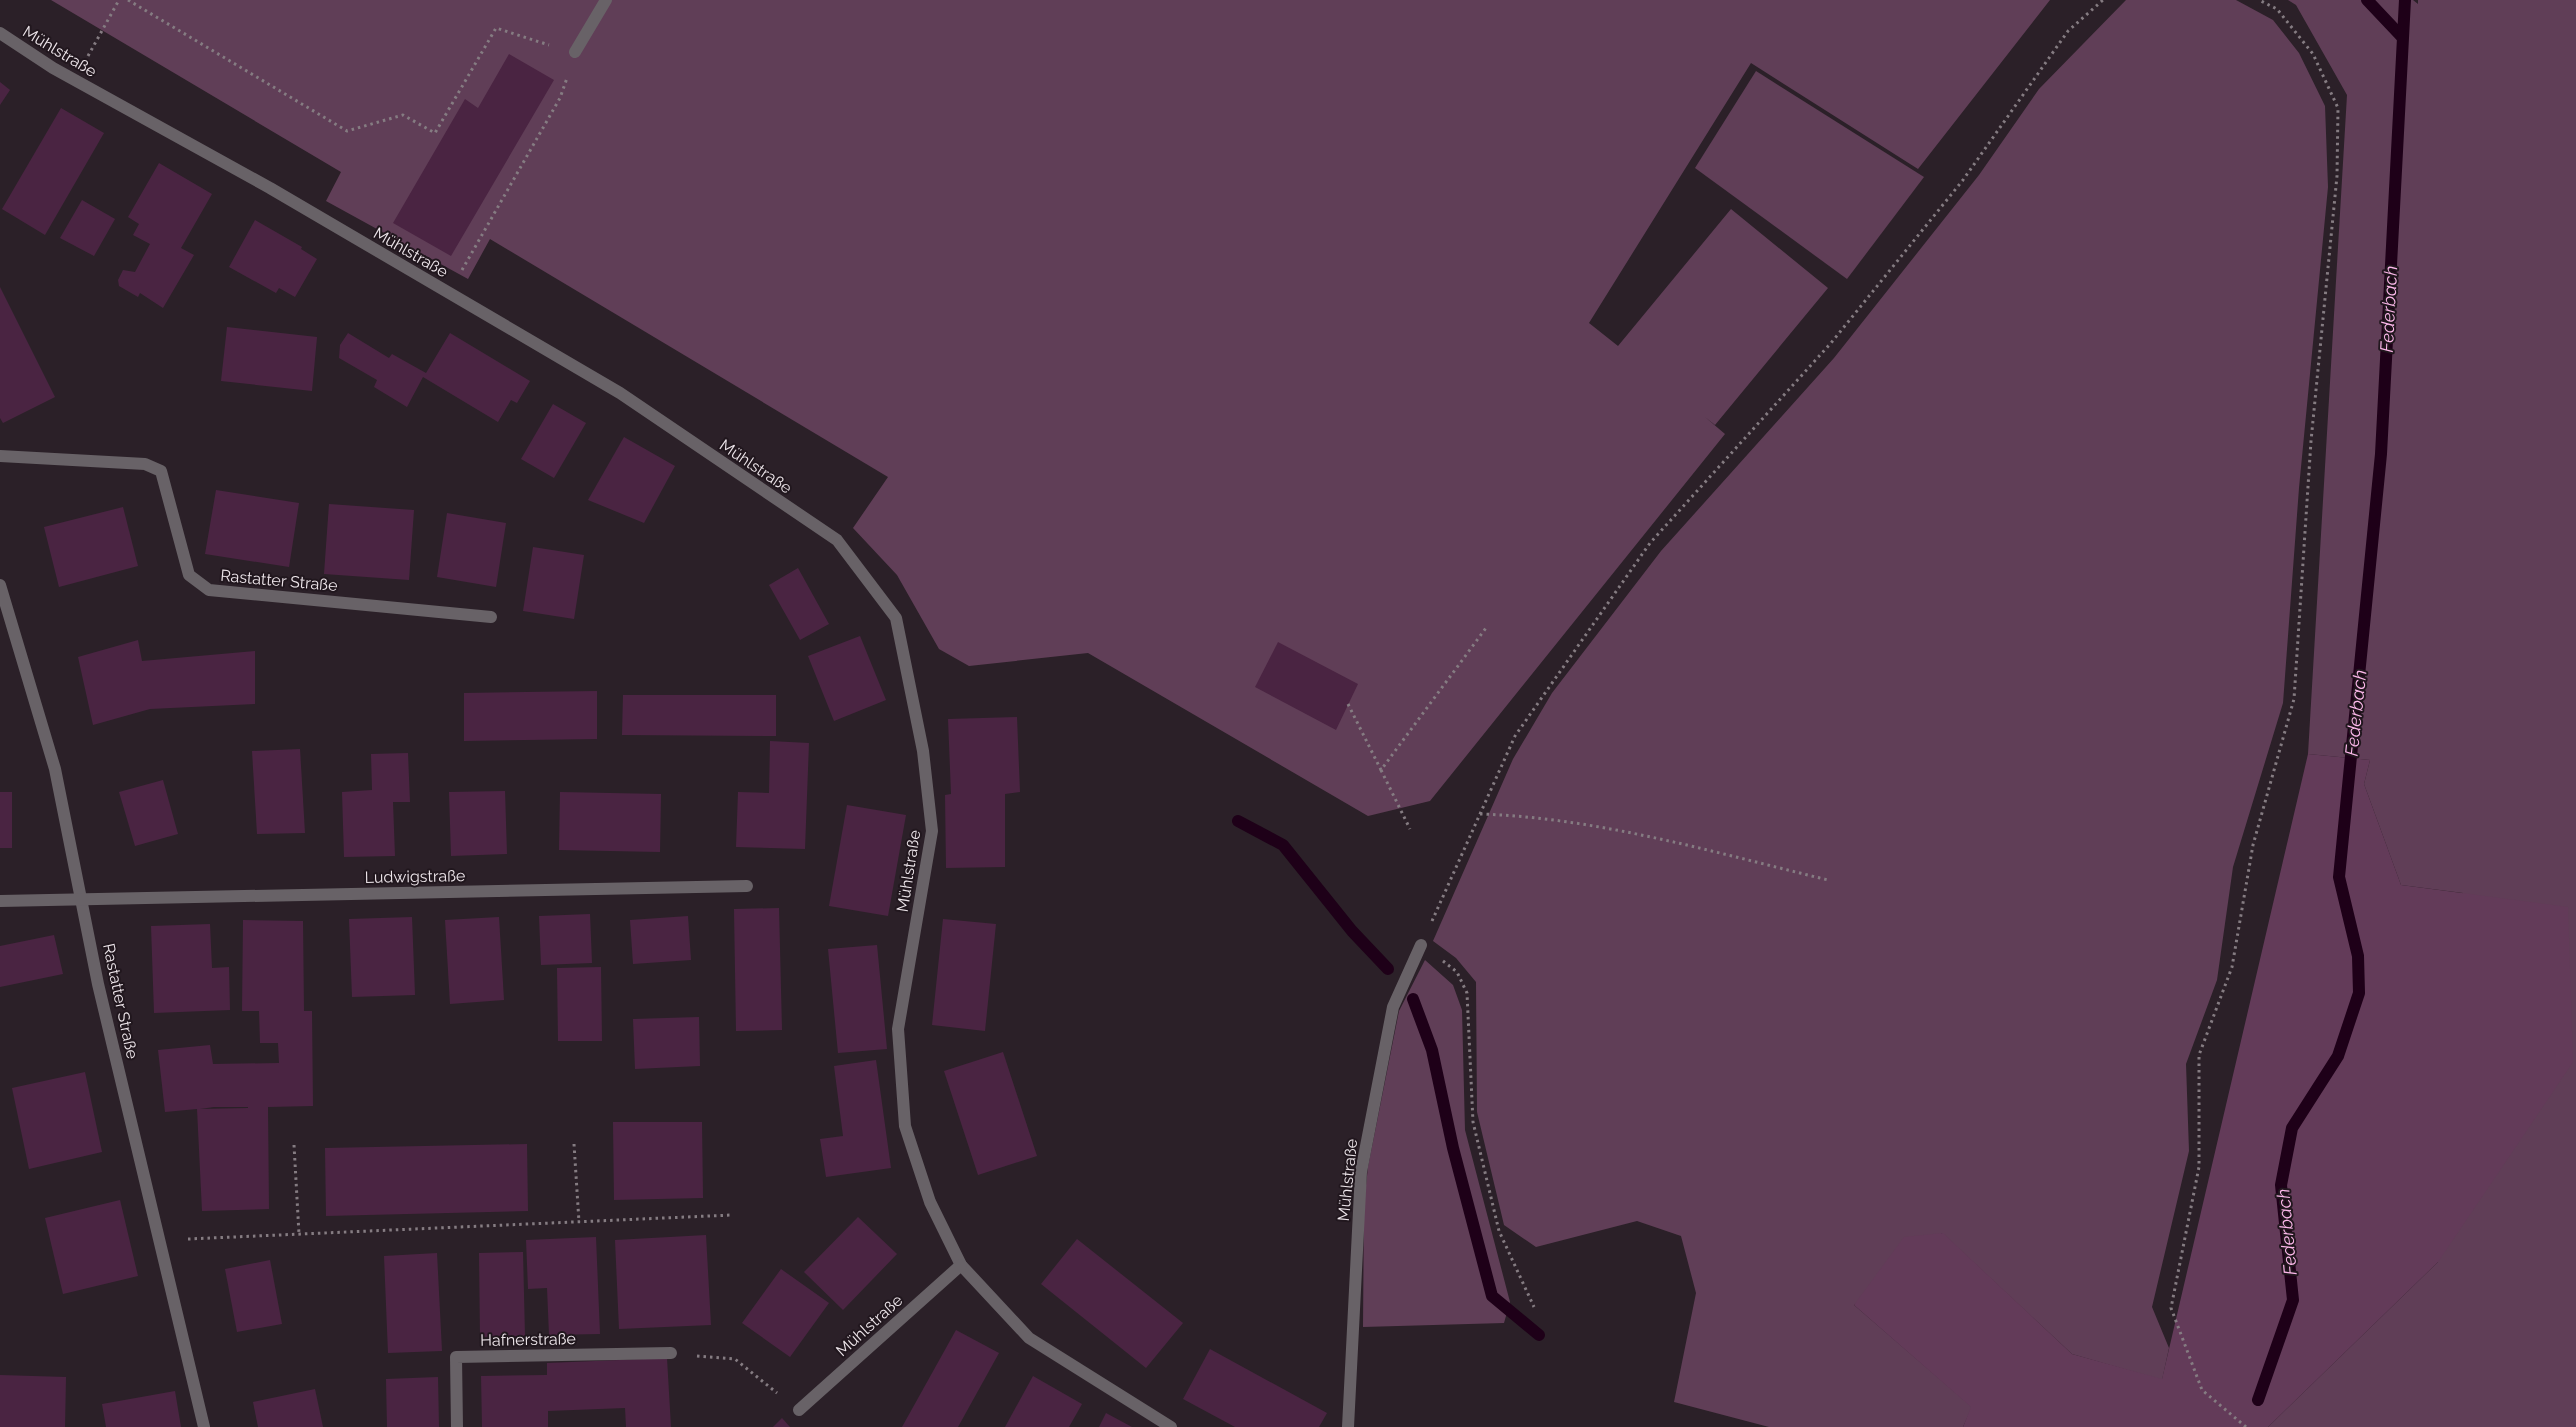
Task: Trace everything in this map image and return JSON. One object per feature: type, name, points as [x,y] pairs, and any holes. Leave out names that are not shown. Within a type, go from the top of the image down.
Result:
[{"type":"street","points":[[575,52],[606,0]]},
{"type":"street","name":"Mühlstraße","points":[[0,33],[75,80],[270,188],[620,393],[837,540],[896,618],[922,751],[932,831],[898,1029],[905,1126],[930,1202],[961,1265],[1028,1338],[1171,1427]]},
{"type":"street","name":"Rastatter Straße","points":[[0,456],[145,464],[161,471],[189,575],[209,590],[491,617]]},
{"type":"street","name":"Rastatter Straße","points":[[0,585],[55,769],[83,899],[98,984],[204,1427]]},
{"type":"street","name":"Ludwigstraße","points":[[0,901],[747,886]]},
{"type":"street","name":"Mühlstraße","points":[[1348,1427],[1361,1172],[1393,1007],[1421,945]]},
{"type":"street","name":"Mühlstraße","points":[[799,1410],[961,1265]]},
{"type":"street","name":"Hafnerstraße","points":[[457,1427],[456,1357],[672,1353]]},
{"type":"path","points":[[75,80],[119,0]]},
{"type":"path","points":[[128,0],[347,131],[402,115],[435,133],[496,28],[575,52],[560,98],[461,271]]},
{"type":"path","points":[[1534,1307],[1499,1231],[1473,1122],[1466,993],[1457,972],[1421,945],[1515,736],[1650,543],[1831,343],[1963,180],[2068,31],[2103,0]]},
{"type":"path","points":[[2246,1427],[2202,1390],[2171,1308],[2199,1167],[2199,1056],[2232,966],[2253,845],[2294,699],[2311,441],[2337,176],[2338,108],[2313,54],[2277,10],[2259,0]]},
{"type":"path","points":[[1381,770],[1486,628]]},
{"type":"path","points":[[1348,704],[1410,829]]},
{"type":"path","points":[[1480,814],[1523,815],[1626,830],[1828,880]]},
{"type":"path","points":[[574,1144],[579,1222]]},
{"type":"path","points":[[294,1145],[299,1234]]},
{"type":"path","points":[[160,1241],[732,1216]]},
{"type":"path","points":[[672,1353],[735,1359],[799,1410]]},
{"type":"shaded area","points":[[51,0],[2050,0],[1918,169],[1751,63],[1589,323],[1618,346],[1731,209],[1828,288],[1715,425],[1705,417],[1725,434],[1430,801],[1368,816],[1088,653],[969,666],[939,649],[897,575],[853,528],[888,477],[490,239],[468,279],[326,201],[341,172]]},
{"type":"shaded area","points":[[2126,0],[2236,0],[2273,20],[2299,53],[2325,106],[2328,187],[2299,488],[2283,703],[2233,867],[2217,980],[2186,1064],[2189,1151],[2152,1307],[2169,1348],[2162,1380],[2072,1354],[1942,1233],[1854,1305],[1972,1407],[1963,1427],[1769,1427],[1674,1402],[1696,1293],[1681,1236],[1637,1221],[1536,1247],[1504,1225],[1477,1112],[1476,982],[1456,958],[1433,941],[1513,759],[1552,693],[1661,551],[1834,358],[1979,175],[2039,89]]},
{"type":"shaded area","points":[[2288,0],[2413,0],[2418,4],[2418,0],[2576,0],[2576,1427],[2268,1427],[2438,1262],[2463,893],[2401,885],[2364,784],[2370,760],[2308,754],[2347,95],[2296,5]]},
{"type":"shaded area","points":[[1756,71],[1924,177],[1847,279],[1695,168]]},
{"type":"shaded area","points":[[2308,754],[2370,760],[2364,784],[2401,885],[2568,907],[2573,1062],[2438,1262],[2268,1427],[1963,1427],[1971,1407],[1854,1305],[1904,1237],[1943,1233],[2072,1354],[2162,1379]]},
{"type":"shaded area","points":[[1425,960],[1453,985],[1462,1010],[1465,1130],[1510,1302],[1504,1323],[1363,1327],[1364,1203],[1368,1167],[1399,1011]]},
{"type":"building","points":[[509,54],[554,80],[451,256],[393,223],[465,99],[478,108]]},
{"type":"building","points":[[0,82],[10,90],[0,105]]},
{"type":"building","points":[[61,108],[104,133],[45,235],[2,209]]},
{"type":"building","points":[[159,163],[212,194],[181,248],[194,255],[163,308],[140,293],[138,297],[119,286],[118,280],[123,270],[135,272],[150,244],[133,235],[139,224],[128,217]]},
{"type":"building","points":[[82,200],[115,219],[94,256],[60,238]]},
{"type":"building","points":[[255,220],[302,247],[301,249],[317,259],[295,297],[279,288],[276,293],[229,267]]},
{"type":"building","points":[[0,287],[55,397],[3,423],[0,418]]},
{"type":"building","points":[[227,327],[317,337],[312,391],[221,381]]},
{"type":"building","points":[[348,333],[389,358],[392,354],[426,373],[450,333],[530,381],[517,403],[511,400],[498,422],[423,377],[407,407],[374,387],[377,380],[339,358],[340,345]]},
{"type":"building","points":[[553,404],[586,423],[554,478],[521,459]]},
{"type":"building","points":[[624,437],[675,466],[644,523],[588,500]]},
{"type":"building","points":[[216,490],[299,503],[289,567],[205,554]]},
{"type":"building","points":[[329,504],[414,510],[409,580],[324,574]]},
{"type":"building","points":[[123,507],[138,566],[59,587],[44,527]]},
{"type":"building","points":[[447,513],[506,523],[496,587],[437,577]]},
{"type":"building","points":[[533,547],[584,555],[574,619],[523,611]]},
{"type":"building","points":[[798,568],[829,624],[800,640],[769,585]]},
{"type":"building","points":[[860,636],[886,700],[834,721],[808,656]]},
{"type":"building","points":[[138,640],[142,661],[255,651],[255,704],[150,709],[93,725],[78,657]]},
{"type":"building","points":[[1278,642],[1358,684],[1336,730],[1255,687]]},
{"type":"building","points":[[597,691],[597,739],[464,741],[464,693]]},
{"type":"building","points":[[623,695],[776,695],[776,736],[622,735]]},
{"type":"building","points":[[1017,717],[1020,792],[1005,794],[1005,867],[946,868],[945,795],[951,794],[948,719]]},
{"type":"building","points":[[770,741],[809,743],[805,849],[736,847],[738,792],[769,793]]},
{"type":"building","points":[[300,749],[305,833],[257,834],[252,751]]},
{"type":"building","points":[[408,753],[410,802],[393,802],[395,856],[344,857],[342,792],[372,790],[371,754]]},
{"type":"building","points":[[163,780],[178,834],[135,846],[119,792]]},
{"type":"building","points":[[505,791],[507,854],[451,856],[449,792]]},
{"type":"building","points":[[0,792],[12,792],[12,848],[0,848]]},
{"type":"building","points":[[560,792],[661,794],[660,852],[559,850]]},
{"type":"building","points":[[847,805],[906,815],[888,916],[829,906]]},
{"type":"building","points":[[779,908],[782,1030],[736,1031],[734,909]]},
{"type":"building","points":[[590,914],[592,963],[541,965],[539,916]]},
{"type":"building","points":[[688,916],[691,960],[633,964],[630,920]]},
{"type":"building","points":[[412,917],[415,995],[352,997],[349,919]]},
{"type":"building","points":[[499,917],[504,1000],[450,1004],[445,920]]},
{"type":"building","points":[[943,919],[996,924],[985,1031],[932,1025]]},
{"type":"building","points":[[243,920],[303,921],[304,1011],[312,1011],[313,1106],[268,1107],[269,1209],[202,1211],[197,1109],[165,1112],[158,1050],[210,1045],[213,1064],[279,1063],[278,1043],[260,1043],[259,1011],[242,1011]],"holes":[[[214,1107],[248,1108],[200,1109]]]},
{"type":"building","points":[[210,924],[212,968],[229,967],[230,1010],[154,1013],[151,926]]},
{"type":"building","points":[[54,935],[63,974],[0,987],[0,946]]},
{"type":"building","points":[[877,945],[887,1049],[838,1053],[828,949]]},
{"type":"building","points":[[601,967],[602,1041],[558,1041],[557,968]]},
{"type":"building","points":[[699,1017],[700,1066],[635,1069],[633,1019]]},
{"type":"building","points":[[1003,1052],[1037,1156],[978,1175],[944,1071]]},
{"type":"building","points":[[876,1060],[891,1168],[826,1177],[820,1139],[843,1136],[834,1066]]},
{"type":"building","points":[[85,1072],[102,1152],[29,1169],[12,1088]]},
{"type":"building","points":[[613,1122],[702,1122],[703,1198],[614,1200]]},
{"type":"building","points":[[527,1144],[528,1211],[326,1216],[325,1148]]},
{"type":"building","points":[[120,1200],[138,1276],[63,1294],[45,1218]]},
{"type":"building","points":[[858,1217],[897,1254],[843,1310],[804,1272]]},
{"type":"building","points":[[706,1235],[711,1325],[619,1329],[615,1240]]},
{"type":"building","points":[[596,1237],[600,1334],[549,1335],[547,1288],[528,1289],[526,1240]]},
{"type":"building","points":[[1077,1239],[1183,1323],[1146,1368],[1041,1284]]},
{"type":"building","points":[[523,1252],[525,1336],[480,1337],[479,1253]]},
{"type":"building","points":[[437,1253],[442,1351],[388,1353],[384,1256]]},
{"type":"building","points":[[270,1260],[282,1324],[237,1332],[225,1269]]},
{"type":"building","points":[[781,1269],[829,1303],[790,1357],[742,1323]]},
{"type":"building","points":[[956,1330],[999,1353],[958,1427],[902,1427]]},
{"type":"building","points":[[1210,1349],[1327,1413],[1319,1427],[1235,1427],[1183,1399]]},
{"type":"building","points":[[667,1358],[671,1427],[626,1427],[625,1408],[548,1411],[548,1427],[482,1427],[481,1376],[547,1375],[547,1363]]},
{"type":"building","points":[[0,1375],[66,1377],[65,1427],[0,1427]]},
{"type":"building","points":[[1033,1376],[1082,1404],[1069,1427],[1005,1427]]},
{"type":"building","points":[[438,1377],[439,1427],[387,1427],[386,1379]]},
{"type":"building","points":[[315,1389],[323,1427],[258,1427],[253,1402]]},
{"type":"building","points":[[175,1391],[181,1427],[106,1427],[102,1404]]},
{"type":"building","points":[[1106,1413],[1132,1427],[1099,1427]]},
{"type":"building","points":[[782,1418],[790,1427],[773,1427]]},
{"type":"waterway","points":[[2367,0],[2402,37]]},
{"type":"waterway","name":"Federbach","points":[[2258,1400],[2293,1300],[2281,1185],[2292,1128],[2338,1056],[2359,993],[2358,956],[2339,877],[2381,454],[2405,0]]},
{"type":"waterway","points":[[1238,821],[1283,845],[1352,931],[1388,969]]},
{"type":"waterway","points":[[1413,999],[1432,1050],[1453,1148],[1492,1296],[1539,1335]]}]
